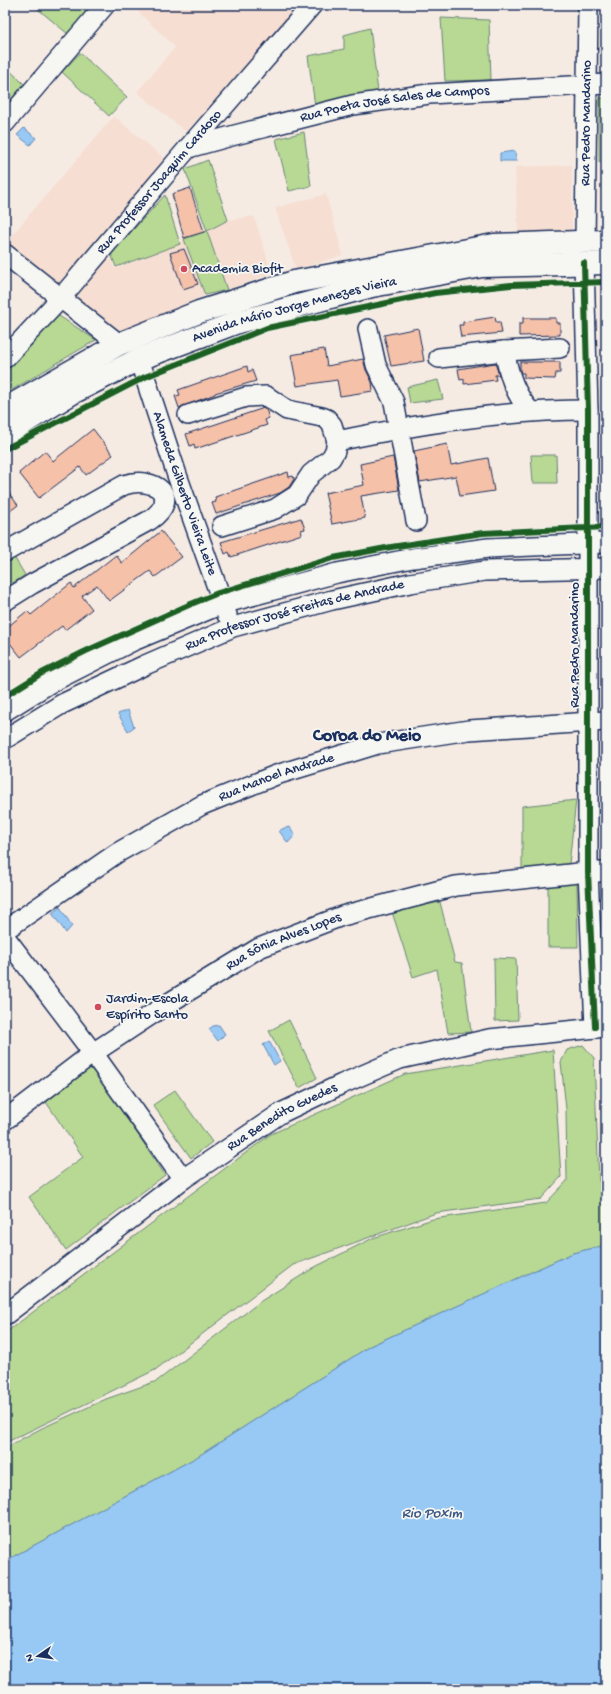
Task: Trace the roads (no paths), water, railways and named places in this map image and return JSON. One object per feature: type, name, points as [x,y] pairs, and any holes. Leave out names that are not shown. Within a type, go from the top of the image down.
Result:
[{"type":"main road","name":"Avenida Mário Jorge Menezes Vieira","points":[[5,409],[119,344],[199,312],[294,282],[494,245],[606,241]]},
{"type":"main road","points":[[482,266],[492,252],[494,245]]},
{"type":"main road","name":"Avenida Mário Jorge Menezes Vieira","points":[[5,434],[72,392],[139,359],[238,322],[372,286],[482,266],[606,263]]},
{"type":"street","points":[[5,123],[106,5]]},
{"type":"street","name":"Rua Professor Joaquim Cardoso","points":[[5,358],[60,299],[312,5]]},
{"type":"street","name":"Rua Pedro Mandarino","points":[[584,242],[597,84],[588,5]]},
{"type":"street","name":"Rua Poeta José Sales de Campos","points":[[188,148],[354,105],[429,94],[597,84]]},
{"type":"street","points":[[5,254],[60,299],[119,344]]},
{"type":"street","name":"Rua Pedro Mandarino","points":[[584,263],[588,410],[587,543],[597,568],[597,872],[600,1027]]},
{"type":"street","points":[[368,329],[376,365],[394,402],[416,522]]},
{"type":"street","points":[[439,358],[504,351],[560,348]]},
{"type":"street","points":[[504,351],[511,380],[517,394],[530,411]]},
{"type":"street","name":"Alameda Gilberto Vieira Leite","points":[[139,359],[177,475],[222,604],[232,627]]},
{"type":"street","points":[[188,415],[246,396],[266,396],[287,410],[322,416],[328,419],[332,425],[337,441],[335,451],[331,458],[311,474],[297,495],[275,509],[222,526]]},
{"type":"street","points":[[337,441],[399,428],[530,411],[588,410]]},
{"type":"street","points":[[160,489],[177,475]]},
{"type":"street","points":[[5,552],[124,485],[133,482],[152,484],[160,489],[164,497],[164,504],[160,513],[32,584],[5,601]]},
{"type":"street","name":"Rua Professor José Freitas de Andrade","points":[[5,711],[50,683],[134,641],[222,604],[337,573],[413,558],[488,548],[606,543]]},
{"type":"street","name":"Rua Professor José Freitas de Andrade","points":[[5,739],[62,704],[145,665],[232,627],[332,600],[410,583],[485,571],[597,568]]},
{"type":"street","name":"Rua Manoel Andrade","points":[[5,930],[117,853],[202,805],[276,775],[378,744],[469,730],[597,721]]},
{"type":"street","name":"Rua Sônia Alves Lopes","points":[[5,1120],[93,1053],[172,1001],[259,948],[342,916],[456,886],[597,872]]},
{"type":"street","points":[[5,937],[93,1053],[183,1179]]},
{"type":"street","name":"Rua Benedito Guedes","points":[[5,1315],[183,1179],[281,1113],[342,1084],[400,1059],[489,1039],[600,1027]]},
{"type":"water","points":[[24,128],[36,138],[30,145],[17,135]]},
{"type":"water","points":[[515,151],[517,161],[500,161],[500,153]]},
{"type":"water","points":[[128,710],[134,727],[128,731],[118,714]]},
{"type":"water","points":[[290,827],[295,835],[288,843],[279,831]]},
{"type":"water","points":[[60,907],[72,926],[66,933],[52,913]]},
{"type":"water","points":[[219,1025],[225,1034],[218,1041],[209,1029],[213,1026]]},
{"type":"water","points":[[269,1041],[280,1061],[274,1065],[263,1045]]},
{"type":"water","name":"Rio Poxim","points":[[606,1245],[606,1689],[5,1689],[5,1561],[197,1457],[370,1346],[573,1253]]},
{"type":"place","name":"Academia Biofit","points":[[184,269]]},
{"type":"place","name":"Jardim-Escola Espírito Santo","points":[[98,1007]]},
{"type":"district","name":"Coroa do Meio","points":[[367,736]]}]
